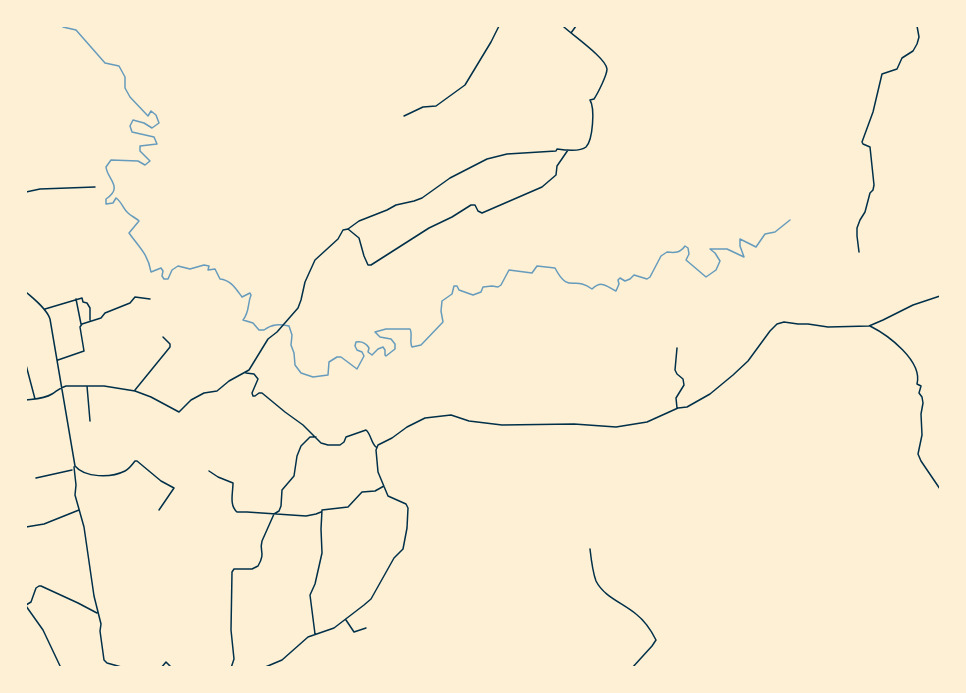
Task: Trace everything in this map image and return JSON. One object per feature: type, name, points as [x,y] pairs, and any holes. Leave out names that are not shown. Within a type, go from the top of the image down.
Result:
[{"type":"street","points":[[404,117],[423,108],[436,106],[465,85],[499,26]]},
{"type":"street","points":[[26,400],[51,395],[61,387],[70,385],[104,386],[135,391],[152,397],[179,412],[192,400],[204,393],[217,391],[249,370],[268,339],[298,308],[305,282],[315,260],[335,243],[343,230],[396,205],[422,198],[450,178],[487,159],[507,154],[582,149],[587,146],[593,114],[590,100],[594,99],[602,87],[607,70],[605,63],[596,53],[563,26]]},
{"type":"street","points":[[571,33],[576,26]]},
{"type":"street","points":[[860,252],[856,236],[857,228],[866,212],[874,185],[870,147],[862,142],[873,112],[882,74],[897,69],[902,58],[913,51],[919,37],[917,26]]},
{"type":"street","points":[[348,229],[359,237],[364,258],[368,265],[371,265],[417,235],[471,205],[475,205],[482,213],[542,188],[556,175],[557,166],[569,149]]},
{"type":"street","points":[[26,192],[40,189],[95,187]]},
{"type":"street","points":[[26,292],[48,312],[50,319],[75,468],[75,495],[84,527],[97,613],[101,624],[105,662],[125,668]]},
{"type":"street","points":[[868,326],[913,305],[940,296]]},
{"type":"street","points":[[81,325],[101,318],[105,313],[127,304],[135,297],[150,299]]},
{"type":"street","points":[[45,309],[82,298],[90,308],[90,321]]},
{"type":"street","points":[[58,360],[84,351],[76,299]]},
{"type":"street","points":[[376,448],[407,427],[434,416],[453,415],[469,421],[502,424],[574,424],[616,427],[647,422],[678,408],[687,407],[710,394],[748,361],[777,324],[789,322],[828,327],[868,326],[877,329],[905,351],[915,368],[918,377],[917,384],[921,386],[919,393],[923,399],[922,435],[918,454],[940,489]]},
{"type":"street","points":[[135,391],[170,346],[163,337]]},
{"type":"street","points":[[677,348],[675,370],[684,383],[676,398],[678,408]]},
{"type":"street","points":[[26,365],[35,399]]},
{"type":"street","points":[[246,373],[254,374],[258,379],[252,393],[253,396],[262,393],[325,444],[338,446],[344,442],[346,437],[366,430],[376,448],[378,472],[388,496],[408,506],[404,545],[371,598],[334,628],[308,637],[279,662],[263,668]]},
{"type":"street","points":[[87,385],[90,421]]},
{"type":"street","points":[[231,668],[234,659],[231,630],[232,572],[236,569],[252,569],[258,566],[263,556],[261,544],[274,514],[279,511],[283,487],[294,476],[297,456],[301,446],[310,437],[310,431]]},
{"type":"street","points":[[310,437],[316,437]]},
{"type":"street","points":[[36,478],[75,468],[84,473],[104,475],[125,471],[137,460],[161,481],[174,488],[159,510]]},
{"type":"street","points":[[209,471],[234,483],[232,503],[233,509],[237,512],[306,516],[323,510],[348,507],[362,492],[375,491],[384,486]]},
{"type":"street","points":[[26,527],[44,524],[79,510]]},
{"type":"street","points":[[315,635],[310,595],[322,553],[322,511]]},
{"type":"street","points":[[590,549],[597,583],[616,602],[645,621],[656,640],[632,668]]},
{"type":"street","points":[[61,668],[43,630],[26,605],[31,602],[36,588],[39,586],[58,593],[97,613]]},
{"type":"street","points":[[346,619],[354,632],[366,628]]},
{"type":"street","points":[[161,668],[166,662],[172,668]]},
{"type":"waterway","points":[[63,26],[76,30],[105,63],[119,66],[125,77],[125,88],[130,97],[148,116],[151,111],[156,115],[159,123],[152,128],[133,120],[130,126],[132,132],[154,137],[157,144],[140,146],[140,151],[150,161],[145,165],[138,161],[111,160],[106,167],[114,187],[114,191],[106,199],[106,204],[113,203],[116,198],[126,211],[139,221],[129,233],[145,255],[151,272],[161,268],[162,276],[168,279],[172,270],[178,266],[190,269],[204,265],[209,266],[208,270],[215,269],[220,279],[230,283],[242,297],[250,293],[248,311],[243,320],[253,323],[259,330],[276,325],[289,326],[295,365],[301,373],[313,377],[328,375],[329,362],[337,357],[341,357],[357,369],[364,356],[357,350],[356,342],[365,344],[372,355],[383,347],[386,356],[395,349],[395,344],[391,339],[380,337],[375,332],[386,329],[410,329],[412,347],[421,345],[443,322],[442,301],[452,294],[454,286],[473,295],[481,292],[483,287],[501,285],[509,270],[532,273],[537,266],[555,268],[568,283],[586,285],[592,289],[604,285],[616,291],[620,278],[625,281],[634,275],[647,279],[661,256],[667,252],[679,251],[685,246],[689,254],[686,260],[706,277],[716,270],[720,261],[710,249],[727,249],[744,257],[740,239],[756,247],[765,234],[775,232],[790,220]]}]
